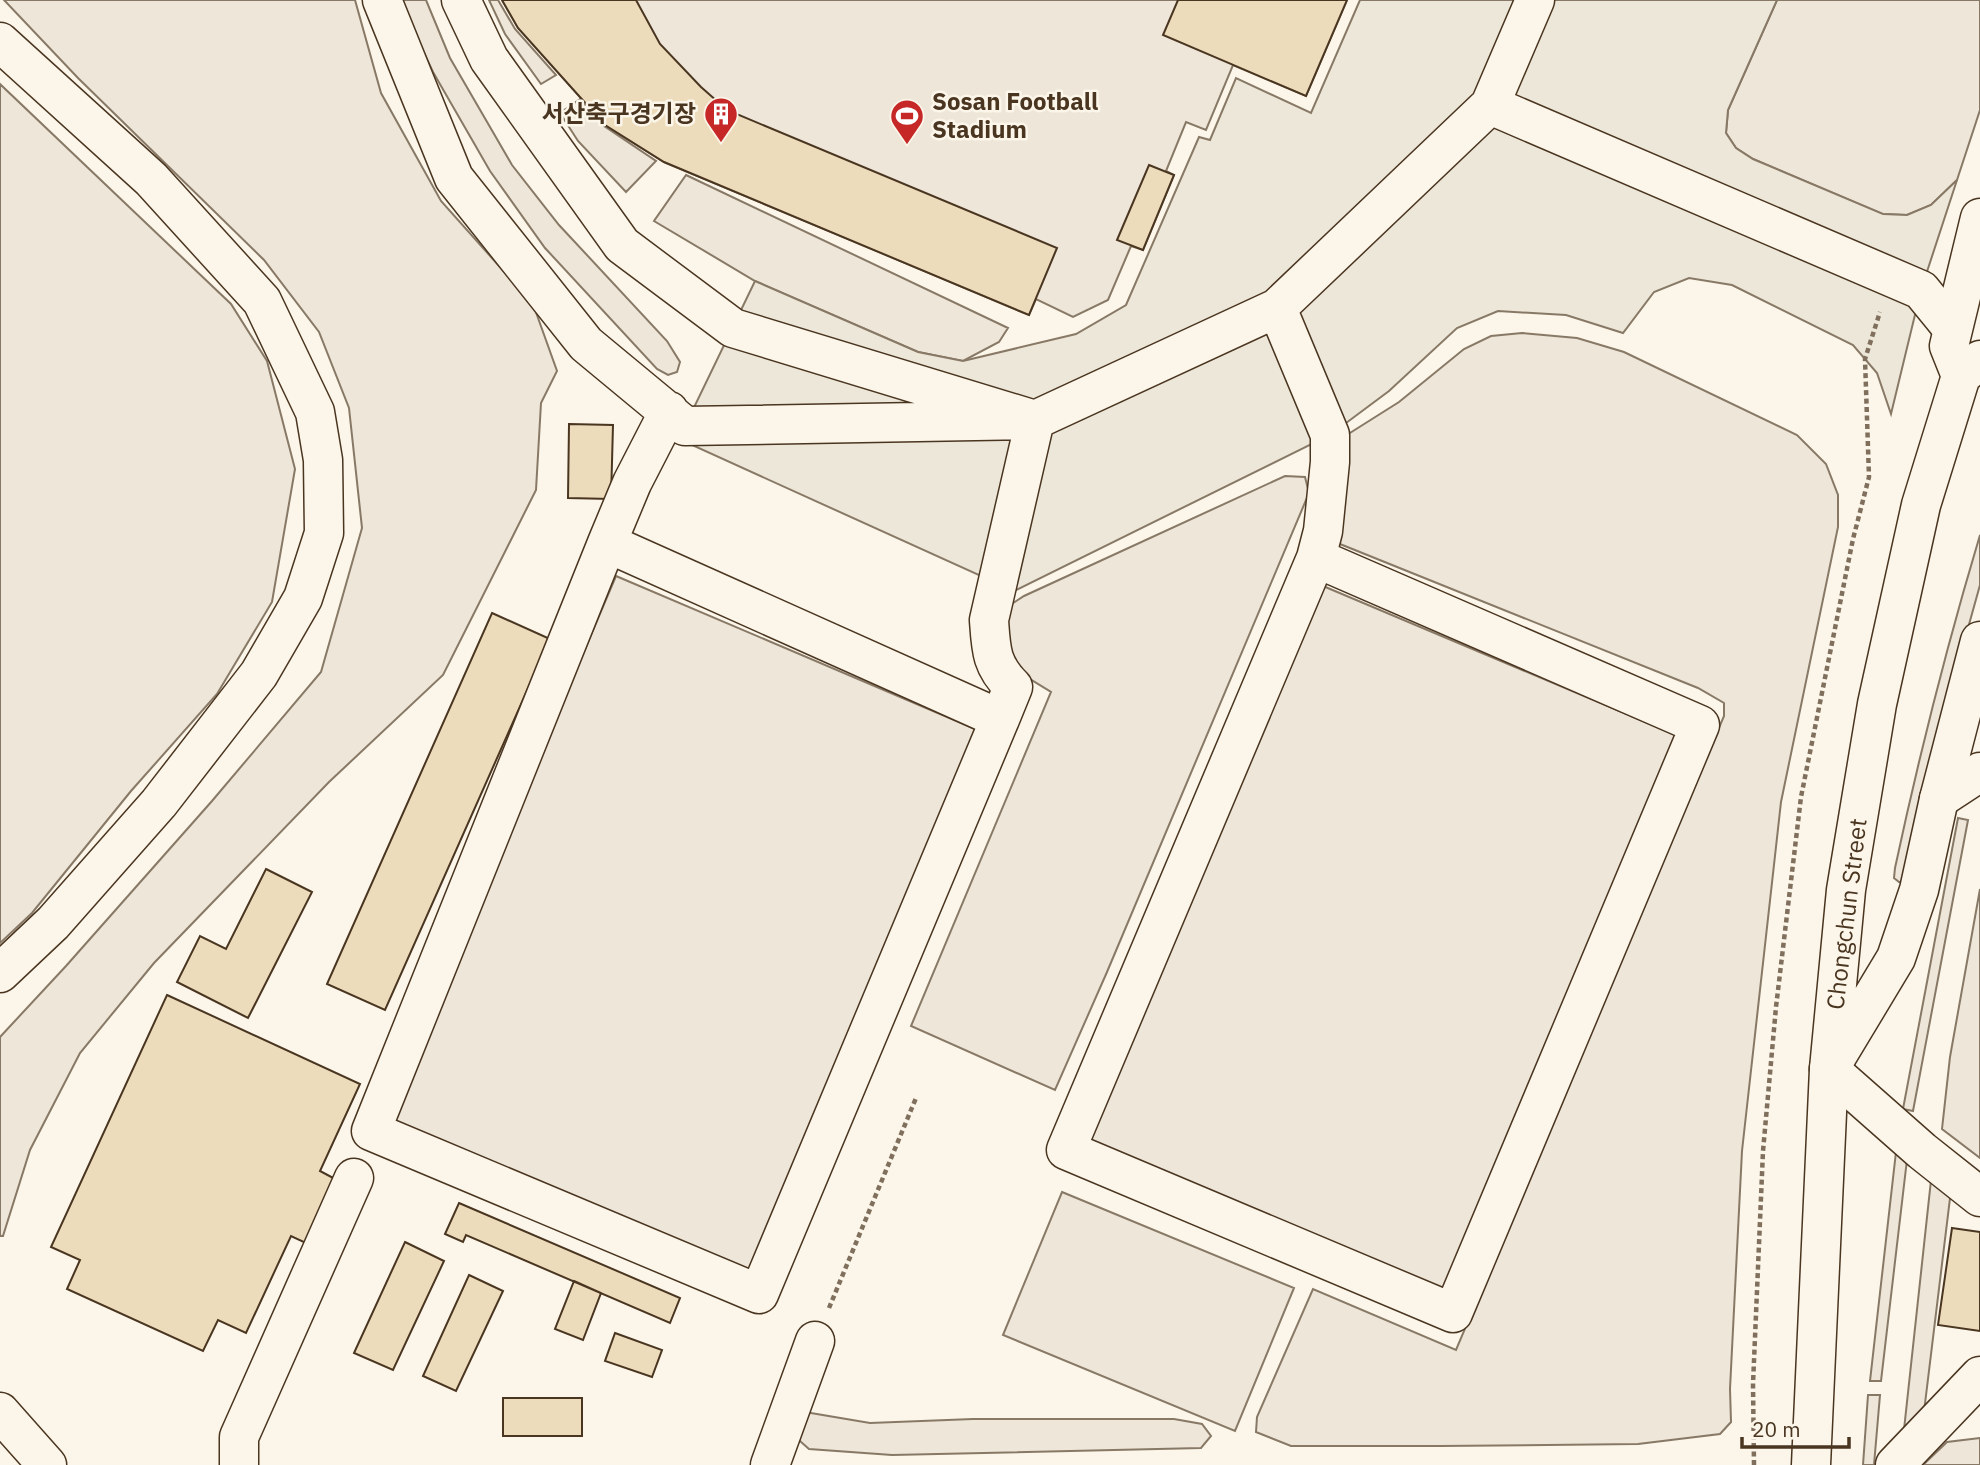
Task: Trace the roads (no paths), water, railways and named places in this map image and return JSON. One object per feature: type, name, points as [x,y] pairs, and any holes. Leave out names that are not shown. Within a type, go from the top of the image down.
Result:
[{"type":"main road","points":[[382,0],[454,178],[586,344],[685,426],[1035,420],[1277,308],[1490,105],[1535,0]]},
{"type":"main road","points":[[461,0],[489,59],[622,245],[733,328],[1035,420]]},
{"type":"main road","points":[[0,42],[151,179],[262,301],[315,412],[323,460],[324,533],[303,598],[259,674],[159,803],[53,923],[0,973]]},
{"type":"main road","points":[[1490,105],[1921,290],[1952,328]]},
{"type":"main road","name":"Chongchun Street","points":[[1811,1465],[1829,1069],[1846,890],[1877,705],[1921,505],[1971,368],[1949,346],[1980,218]]},
{"type":"main road","points":[[1277,308],[1330,435],[1323,531],[1316,558],[1066,1150],[1453,1313],[1700,725],[1316,558]]},
{"type":"main road","points":[[669,411],[632,483],[607,543],[371,1131],[759,1294],[1013,687],[1001,674],[991,651],[989,620],[1035,420]]},
{"type":"main road","points":[[607,543],[1000,719]]},
{"type":"main road","points":[[1980,641],[1939,799],[1919,890],[1896,958],[1829,1069],[1922,1151],[1980,1196]]},
{"type":"main road","points":[[1939,799],[1980,772]]},
{"type":"main road","points":[[239,1465],[239,1437],[354,1178]]},
{"type":"main road","points":[[771,1465],[815,1341]]},
{"type":"main road","points":[[1895,1465],[1980,1376]]},
{"type":"main road","points":[[0,1412],[47,1465]]},
{"type":"place","name":"서산축구경기장","points":[[721,144]]},
{"type":"place","name":"Sosan Football Stadium","points":[[907,146]]}]
